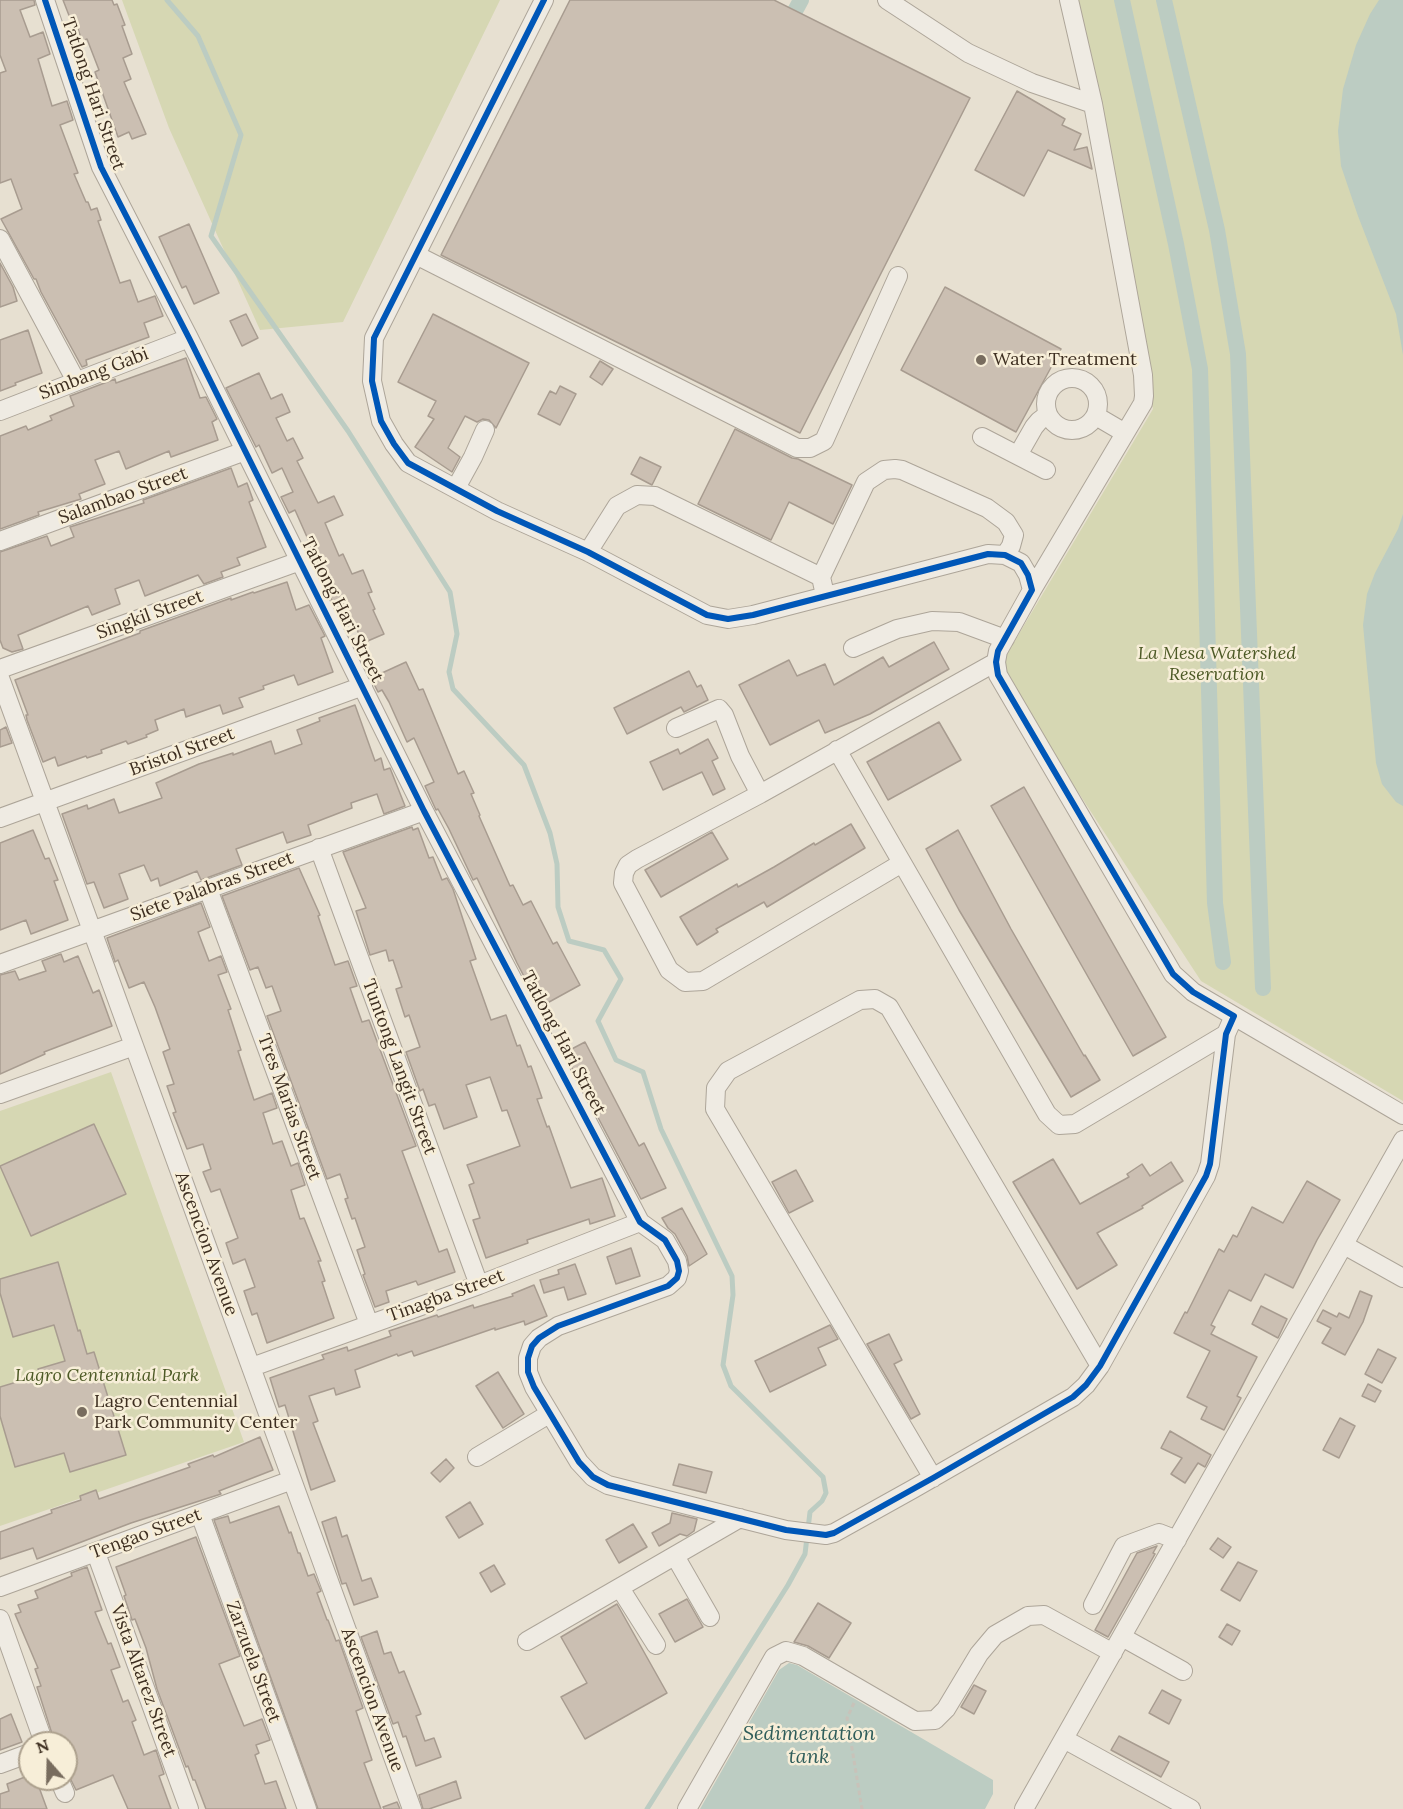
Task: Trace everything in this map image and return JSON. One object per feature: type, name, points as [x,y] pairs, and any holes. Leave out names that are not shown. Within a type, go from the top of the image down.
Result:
[{"type":"street","name":"Tatlong Hari Street","points":[[45,0],[101,167],[189,338],[424,811],[640,1222]]},
{"type":"street","points":[[544,0],[374,338],[372,381],[381,421],[408,463],[497,511],[588,552],[707,615],[728,619],[823,586],[988,554],[1005,555],[1021,563],[1028,575],[1032,590]]},
{"type":"street","points":[[887,0],[968,53],[1032,83],[1093,104]]},
{"type":"street","points":[[1069,0],[1093,104],[1145,388],[1143,403],[998,651],[996,662],[998,675],[1173,974],[1194,992],[1403,1115]]},
{"type":"street","points":[[0,239],[76,381]]},
{"type":"street","points":[[416,255],[797,448],[810,448],[824,441],[898,276]]},
{"type":"street","name":"Simbang Gabi","points":[[0,411],[189,338]]},
{"type":"street","points":[[1077,378],[1091,385],[1096,392],[1098,400],[1095,416],[1084,427],[1067,430],[1059,427],[1047,415],[1046,399],[1054,384],[1060,380],[1077,378]]},
{"type":"street","points":[[1018,456],[1034,427],[1047,415]]},
{"type":"street","points":[[1095,416],[1125,433]]},
{"type":"street","points":[[456,488],[485,430]]},
{"type":"street","points":[[982,437],[1046,470]]},
{"type":"street","name":"Salambao Street","points":[[0,541],[245,451]]},
{"type":"street","points":[[823,586],[866,482],[884,470],[895,469],[987,508],[1006,522],[1014,535],[1005,555]]},
{"type":"street","points":[[588,552],[617,506],[637,495],[655,496],[823,586]]},
{"type":"street","name":"Singkil Street","points":[[0,669],[300,561]]},
{"type":"street","points":[[853,648],[897,629],[932,621],[959,622],[1005,639]]},
{"type":"street","points":[[902,863],[703,981],[685,982],[669,970],[623,883],[628,865],[637,859],[760,794],[996,662]]},
{"type":"street","name":"Ascencion Avenue","points":[[0,678],[412,1809]]},
{"type":"street","name":"Bristol Street","points":[[0,818],[363,686]]},
{"type":"street","points":[[676,728],[719,709],[724,715],[740,756],[760,794]]},
{"type":"street","points":[[837,750],[1047,1114],[1059,1125],[1075,1124],[1226,1034]]},
{"type":"street","name":"Siete Palabras Street","points":[[0,964],[424,811]]},
{"type":"street","name":"Tuntong Langit Street","points":[[319,849],[479,1286]]},
{"type":"street","name":"Tres Marias Street","points":[[208,889],[369,1324]]},
{"type":"street","points":[[933,1478],[715,1109],[716,1088],[728,1071],[860,1000],[875,999],[889,1006],[1100,1366]]},
{"type":"street","points":[[640,1222],[665,1240],[677,1261],[679,1271],[677,1278],[668,1286],[657,1291],[558,1326],[539,1338],[532,1346],[528,1358],[528,1372],[549,1414],[579,1462],[593,1477],[608,1485],[786,1530],[815,1535],[834,1533],[1073,1397],[1086,1385],[1100,1366],[1206,1176],[1210,1164],[1226,1034],[1234,1016]]},
{"type":"street","points":[[0,1094],[135,1047]]},
{"type":"street","points":[[1024,1809],[1403,1140]]},
{"type":"street","name":"Tinagba Street","points":[[252,1367],[479,1286],[640,1222]]},
{"type":"street","points":[[1344,1245],[1403,1278]]},
{"type":"street","points":[[477,1458],[549,1414]]},
{"type":"street","name":"Tengao Street","points":[[0,1587],[292,1479]]},
{"type":"street","name":"Zarzuela Street","points":[[200,1514],[307,1809]]},
{"type":"street","points":[[527,1641],[740,1518]]},
{"type":"street","points":[[1093,1605],[1124,1546],[1159,1533],[1177,1540]]},
{"type":"street","name":"Vista Altarez Street","points":[[96,1553],[189,1809]]},
{"type":"street","points":[[675,1556],[710,1617]]},
{"type":"street","points":[[620,1588],[656,1645]]},
{"type":"street","points":[[687,1809],[774,1657],[786,1651],[803,1656],[915,1720],[936,1720],[946,1709],[979,1654],[995,1635],[1028,1616],[1044,1615],[1183,1671]]},
{"type":"street","points":[[0,1619],[40,1731]]},
{"type":"street","points":[[1064,1739],[1191,1809]]},
{"type":"street","points":[[0,1764],[18,1757]]},
{"type":"path","points":[[855,1701],[847,1718],[862,1809]]},
{"type":"green space","points":[[122,0],[500,0],[343,322],[260,330],[169,128]]},
{"type":"green space","name":"La Mesa Watershed Reservation","points":[[1074,0],[1403,0],[1403,1101],[1201,981],[998,669],[1153,409]]},
{"type":"green space","name":"Lagro Centennial Park","points":[[111,1072],[244,1442],[0,1526],[0,1111]]},
{"type":"water","points":[[1379,0],[1403,0],[1403,355],[1396,314],[1341,166],[1338,131],[1343,89],[1356,45]]},
{"type":"water","points":[[1403,514],[1403,806],[1396,802],[1382,784],[1376,763],[1363,625],[1367,594]]},
{"type":"water","name":"Sedimentation tank","points":[[789,1663],[797,1665],[993,1780],[993,1794],[985,1809],[700,1809],[779,1670]]},
{"type":"building","points":[[0,0],[34,0],[35,5],[20,10],[30,37],[43,32],[50,54],[38,59],[52,106],[67,101],[73,120],[60,125],[78,173],[74,174],[91,210],[97,208],[101,220],[98,221],[120,283],[130,280],[138,302],[155,296],[163,316],[144,323],[149,337],[86,360],[87,365],[82,367],[36,279],[1,219],[22,209],[11,179],[0,183],[0,73],[6,71],[0,55]]},
{"type":"building","points":[[63,0],[112,0],[114,5],[117,4],[132,54],[123,58],[131,79],[124,82],[146,134],[132,139],[129,132],[118,137],[95,72],[99,70],[87,39],[82,41],[74,17],[70,18]]},
{"type":"building","points":[[570,0],[774,0],[970,98],[800,433],[441,255]]},
{"type":"building","points":[[1017,91],[1065,119],[1062,125],[1081,134],[1074,150],[1087,147],[1092,169],[1048,150],[1024,196],[975,170]]},
{"type":"building","points":[[189,224],[219,293],[194,304],[186,286],[182,288],[159,237]]},
{"type":"building","points":[[0,263],[13,287],[17,301],[0,307]]},
{"type":"building","name":"Water Treatment","points":[[945,287],[1061,349],[1016,432],[901,370]]},
{"type":"building","points":[[246,314],[258,338],[242,346],[230,321]]},
{"type":"building","points":[[433,314],[529,363],[496,428],[489,420],[483,419],[477,422],[465,416],[448,448],[460,457],[452,472],[415,447],[434,419],[428,416],[436,401],[398,382]]},
{"type":"building","points":[[28,330],[42,373],[0,391],[0,340]]},
{"type":"building","points":[[186,358],[200,398],[206,397],[217,419],[212,422],[218,440],[171,457],[169,451],[126,469],[119,451],[95,460],[105,484],[79,494],[81,499],[38,512],[39,515],[0,529],[0,436],[26,426],[28,430],[52,420],[50,416],[74,406],[70,396],[115,379],[116,383]]},
{"type":"building","points":[[600,361],[613,369],[602,385],[590,377]]},
{"type":"building","points":[[259,373],[271,399],[282,394],[290,412],[276,418],[287,441],[293,438],[303,458],[297,461],[318,503],[334,496],[343,515],[325,523],[339,556],[343,554],[352,574],[363,570],[372,592],[368,593],[375,609],[373,610],[384,634],[363,643],[354,623],[345,627],[315,566],[319,564],[295,510],[289,513],[281,497],[293,492],[282,468],[272,473],[259,445],[256,447],[226,388]]},
{"type":"building","points":[[560,386],[576,394],[560,425],[538,414],[550,391],[556,394]]},
{"type":"building","points":[[735,429],[852,485],[833,524],[789,502],[771,540],[698,504]]},
{"type":"building","points":[[640,457],[661,467],[652,485],[631,474]]},
{"type":"building","points":[[231,468],[238,487],[247,483],[253,500],[249,502],[266,547],[237,558],[240,565],[221,572],[223,577],[204,584],[198,575],[145,596],[139,580],[115,589],[120,604],[92,615],[88,606],[18,635],[23,649],[12,652],[3,648],[0,640],[0,552],[47,536],[51,546],[74,537],[70,527],[144,503],[143,500]]},
{"type":"building","points":[[287,582],[296,610],[309,605],[325,636],[321,638],[333,672],[298,685],[294,675],[263,686],[264,689],[239,698],[243,707],[223,714],[220,705],[186,717],[184,709],[155,720],[158,730],[146,735],[147,737],[128,744],[126,741],[87,758],[86,756],[58,766],[55,757],[43,762],[15,680],[231,598],[231,600]]},
{"type":"building","points":[[934,642],[949,669],[870,714],[825,733],[819,720],[770,745],[739,685],[789,660],[797,676],[825,664],[834,685],[883,657],[889,667]]},
{"type":"building","points":[[406,662],[419,690],[423,689],[458,774],[464,771],[474,793],[471,794],[479,816],[510,886],[513,885],[523,905],[531,901],[553,944],[557,942],[580,985],[540,1007],[477,878],[473,880],[449,829],[438,809],[436,810],[425,786],[434,782],[414,738],[407,742],[389,702],[382,690],[378,692],[371,678]]},
{"type":"building","points":[[689,671],[697,687],[701,685],[708,700],[684,712],[681,707],[627,734],[614,708]]},
{"type":"building","points":[[355,705],[375,761],[381,758],[384,770],[390,768],[405,806],[384,814],[377,794],[351,803],[352,808],[308,825],[311,835],[287,843],[283,832],[236,849],[242,865],[201,880],[197,871],[160,886],[158,878],[151,881],[144,865],[119,874],[128,899],[104,908],[94,882],[87,884],[62,814],[87,805],[88,809],[114,799],[119,813],[162,798],[156,783],[199,764],[271,741],[275,754],[302,744],[297,730],[320,721],[319,718]]},
{"type":"building","points":[[939,722],[961,760],[888,800],[867,762]]},
{"type":"building","points":[[6,727],[12,743],[0,747],[0,730]]},
{"type":"building","points":[[708,739],[718,758],[712,761],[725,789],[713,795],[702,772],[663,790],[650,762],[678,749],[680,754]]},
{"type":"building","points":[[1024,787],[1166,1037],[1133,1056],[991,806]]},
{"type":"building","points":[[851,824],[865,848],[767,907],[764,902],[716,929],[718,932],[697,945],[680,917]]},
{"type":"building","points":[[412,827],[413,830],[418,828],[429,858],[433,857],[442,880],[447,878],[453,889],[476,959],[470,961],[491,1020],[506,1015],[517,1046],[520,1045],[528,1067],[531,1066],[542,1098],[537,1099],[571,1188],[602,1178],[615,1216],[590,1224],[589,1219],[527,1240],[528,1243],[486,1258],[473,1220],[480,1218],[469,1185],[474,1183],[467,1165],[520,1146],[507,1110],[502,1111],[490,1077],[466,1085],[477,1117],[444,1129],[435,1104],[429,1106],[423,1089],[420,1091],[406,1052],[420,1047],[409,1015],[405,1017],[396,989],[402,987],[393,960],[389,961],[386,950],[370,955],[356,911],[366,908],[343,852]]},
{"type":"building","points":[[33,830],[45,859],[49,858],[58,880],[54,881],[68,920],[31,934],[26,920],[0,930],[0,843]]},
{"type":"building","points":[[958,830],[1011,929],[1100,1080],[1071,1097],[959,910],[926,849]]},
{"type":"building","points":[[712,832],[728,859],[661,897],[645,870]]},
{"type":"building","points":[[299,868],[320,915],[318,916],[335,965],[348,961],[357,986],[350,988],[362,1022],[369,1020],[416,1146],[402,1151],[439,1252],[447,1249],[455,1272],[418,1285],[416,1281],[386,1291],[389,1302],[375,1307],[363,1275],[365,1274],[357,1250],[365,1247],[355,1218],[352,1219],[345,1199],[348,1198],[340,1174],[327,1179],[267,1016],[281,1011],[272,986],[266,988],[258,967],[250,970],[222,896]]},
{"type":"building","points":[[201,903],[210,927],[198,932],[209,961],[221,956],[227,972],[218,975],[231,1009],[228,1010],[241,1050],[238,1051],[254,1100],[272,1093],[277,1108],[263,1113],[273,1144],[282,1141],[291,1166],[298,1163],[305,1185],[291,1190],[300,1219],[304,1218],[321,1261],[318,1261],[325,1281],[322,1282],[334,1318],[267,1343],[257,1313],[252,1315],[244,1291],[255,1287],[245,1259],[233,1264],[226,1243],[238,1238],[220,1189],[211,1192],[203,1172],[211,1169],[203,1144],[187,1149],[173,1113],[176,1112],[167,1086],[174,1084],[163,1052],[170,1049],[155,1007],[144,982],[129,988],[118,960],[115,962],[107,938]]},
{"type":"building","points":[[61,954],[64,962],[78,956],[93,993],[99,990],[112,1026],[44,1052],[45,1054],[0,1074],[0,975],[15,971],[19,980],[46,971],[42,961]]},
{"type":"building","points":[[585,1042],[639,1146],[644,1143],[666,1188],[641,1199],[564,1053]]},
{"type":"building","points":[[94,1124],[126,1194],[31,1236],[0,1166]]},
{"type":"building","points":[[1053,1159],[1080,1204],[1129,1177],[1127,1174],[1142,1164],[1150,1176],[1171,1162],[1183,1181],[1142,1206],[1143,1208],[1097,1233],[1117,1265],[1077,1289],[1013,1182]]},
{"type":"building","points":[[796,1170],[813,1201],[789,1213],[772,1182]]},
{"type":"building","points":[[1307,1181],[1340,1200],[1293,1288],[1265,1274],[1251,1301],[1229,1290],[1211,1325],[1215,1327],[1211,1334],[1257,1357],[1237,1396],[1241,1398],[1224,1430],[1201,1419],[1207,1407],[1187,1397],[1210,1351],[1174,1333],[1185,1312],[1187,1313],[1219,1249],[1224,1252],[1233,1235],[1237,1237],[1252,1207],[1283,1223]]},
{"type":"building","points":[[682,1208],[707,1254],[689,1266],[687,1256],[675,1234],[662,1218]]},
{"type":"building","points":[[631,1248],[640,1276],[616,1284],[607,1257]]},
{"type":"building","points":[[58,1262],[78,1331],[80,1330],[87,1354],[94,1352],[126,1455],[70,1472],[64,1453],[15,1467],[0,1416],[0,1387],[40,1375],[38,1369],[65,1361],[54,1325],[13,1337],[0,1293],[0,1279]]},
{"type":"building","points":[[575,1264],[586,1294],[568,1300],[564,1287],[544,1293],[540,1280],[559,1274],[558,1270]]},
{"type":"building","points":[[534,1285],[547,1316],[525,1325],[524,1321],[495,1330],[495,1328],[414,1356],[412,1351],[398,1356],[397,1354],[355,1370],[360,1387],[336,1395],[334,1388],[309,1396],[318,1421],[313,1423],[335,1481],[311,1490],[285,1405],[279,1407],[270,1378],[324,1359],[322,1355],[347,1347],[348,1351],[391,1336],[389,1331],[437,1315],[438,1317],[473,1305],[474,1308],[513,1296],[512,1294]]},
{"type":"building","points":[[1360,1291],[1372,1296],[1363,1322],[1345,1355],[1322,1343],[1331,1328],[1317,1321],[1323,1310],[1337,1317],[1339,1313],[1349,1318]]},
{"type":"building","points":[[1261,1306],[1287,1319],[1278,1338],[1252,1324]]},
{"type":"building","points":[[830,1325],[838,1339],[818,1348],[826,1365],[770,1392],[755,1361]]},
{"type":"building","points":[[889,1334],[902,1360],[894,1364],[920,1414],[911,1419],[867,1344]]},
{"type":"building","points":[[1378,1349],[1396,1358],[1382,1383],[1365,1374]]},
{"type":"building","points":[[498,1372],[524,1414],[503,1428],[476,1386]]},
{"type":"building","points":[[1368,1384],[1381,1391],[1375,1402],[1362,1396]]},
{"type":"building","points":[[1340,1418],[1355,1426],[1339,1458],[1323,1450]]},
{"type":"building","points":[[1170,1431],[1211,1455],[1205,1467],[1198,1463],[1185,1483],[1171,1474],[1182,1458],[1161,1448]]},
{"type":"building","points":[[260,1437],[273,1470],[219,1491],[221,1494],[131,1523],[37,1559],[33,1548],[0,1559],[0,1532],[52,1513],[51,1510],[81,1500],[80,1496],[96,1490],[99,1499],[190,1467],[188,1464],[213,1455],[214,1457]]},
{"type":"building","points":[[446,1459],[454,1468],[440,1482],[431,1473]]},
{"type":"building","points":[[679,1464],[712,1472],[706,1493],[673,1485]]},
{"type":"building","points":[[470,1502],[483,1524],[459,1538],[446,1517]]},
{"type":"building","points":[[279,1506],[308,1576],[314,1574],[321,1591],[317,1593],[336,1641],[339,1640],[363,1708],[356,1711],[372,1760],[364,1763],[381,1809],[318,1809],[214,1520],[228,1516],[230,1523]]},
{"type":"building","points":[[672,1513],[697,1519],[694,1531],[687,1536],[680,1534],[659,1546],[652,1533],[670,1523]]},
{"type":"building","points":[[336,1517],[342,1537],[347,1535],[362,1581],[371,1578],[378,1597],[354,1605],[346,1583],[342,1584],[322,1522]]},
{"type":"building","points":[[633,1524],[647,1547],[619,1563],[606,1540]]},
{"type":"building","points":[[196,1537],[240,1656],[219,1664],[244,1726],[262,1719],[270,1740],[256,1745],[259,1753],[255,1755],[265,1784],[276,1781],[286,1809],[206,1809],[195,1780],[188,1766],[186,1767],[157,1689],[146,1648],[135,1619],[132,1620],[124,1596],[126,1595],[116,1567]]},
{"type":"building","points":[[1218,1538],[1231,1547],[1223,1558],[1210,1549]]},
{"type":"building","points":[[1157,1546],[1153,1553],[1155,1554],[1108,1637],[1095,1630],[1137,1553]]},
{"type":"building","points":[[1238,1562],[1257,1571],[1240,1601],[1221,1590]]},
{"type":"building","points":[[494,1565],[505,1584],[491,1592],[480,1573]]},
{"type":"building","points":[[87,1567],[102,1610],[95,1612],[120,1667],[111,1670],[123,1702],[128,1700],[136,1720],[132,1722],[144,1755],[156,1750],[164,1774],[159,1776],[171,1809],[128,1809],[113,1775],[78,1789],[78,1731],[51,1731],[37,1687],[41,1686],[35,1669],[38,1668],[15,1614],[21,1612],[18,1605],[38,1598],[35,1591],[72,1576],[71,1573]]},
{"type":"building","points":[[687,1599],[703,1627],[675,1642],[659,1614]]},
{"type":"building","points":[[818,1603],[851,1623],[829,1658],[808,1646],[794,1642]]},
{"type":"building","points":[[617,1604],[667,1693],[585,1739],[561,1697],[587,1683],[561,1637]]},
{"type":"building","points":[[1227,1624],[1240,1631],[1232,1645],[1219,1637]]},
{"type":"building","points":[[377,1631],[384,1654],[391,1652],[399,1673],[404,1671],[421,1714],[416,1716],[425,1741],[434,1738],[441,1757],[416,1766],[406,1736],[403,1737],[398,1722],[393,1724],[361,1637]]},
{"type":"building","points":[[974,1685],[986,1691],[974,1714],[961,1707]]},
{"type":"building","points":[[1162,1690],[1181,1700],[1169,1724],[1149,1713]]},
{"type":"building","points":[[11,1714],[18,1732],[18,1743],[0,1750],[0,1719]]},
{"type":"building","points":[[1119,1736],[1169,1762],[1161,1777],[1111,1750]]},
{"type":"building","points":[[18,1780],[18,1791],[40,1791],[47,1809],[0,1809],[0,1794],[9,1791],[7,1784]]},
{"type":"building","points":[[456,1781],[461,1798],[423,1809],[419,1795]]},
{"type":"building","points":[[397,1802],[400,1809],[384,1809],[383,1807]]},
{"type":"waterway","points":[[167,0],[198,36],[241,135],[211,236],[348,431],[450,592],[457,634],[449,672],[453,689],[524,765],[550,833],[557,864],[558,907],[569,941],[604,950],[621,979],[598,1021],[616,1060],[643,1072],[661,1129],[732,1276],[733,1295],[723,1365],[731,1386],[823,1477],[826,1493],[822,1501],[810,1512],[805,1554],[788,1585],[647,1809]]},
{"type":"waterway","points":[[795,11],[801,0]]},
{"type":"waterway","points":[[1122,0],[1176,244],[1200,369],[1215,903],[1223,962]]},
{"type":"waterway","points":[[1164,0],[1217,230],[1238,354],[1263,988]]},
{"type":"cycle path","points":[[45,0],[101,167],[189,338],[424,811],[640,1222],[665,1240],[677,1261],[679,1271],[677,1278],[668,1286],[558,1326],[539,1338],[532,1346],[528,1358],[528,1372],[534,1387],[579,1462],[593,1477],[608,1485],[786,1530],[826,1535],[834,1533],[933,1478],[1073,1397],[1086,1385],[1100,1366],[1206,1176],[1210,1164],[1226,1034],[1234,1016],[1193,992],[1173,974],[998,675],[996,662],[998,651],[1032,590],[1028,575],[1021,563],[1005,555],[988,554],[753,615],[728,619],[707,615],[588,552],[497,511],[408,463],[394,444],[381,421],[372,381],[374,338],[544,0]]},
{"type":"place","name":"Water Treatment","points":[[981,360]]},
{"type":"place","name":"Lagro Centennial Park Community Center","points":[[82,1412]]}]
